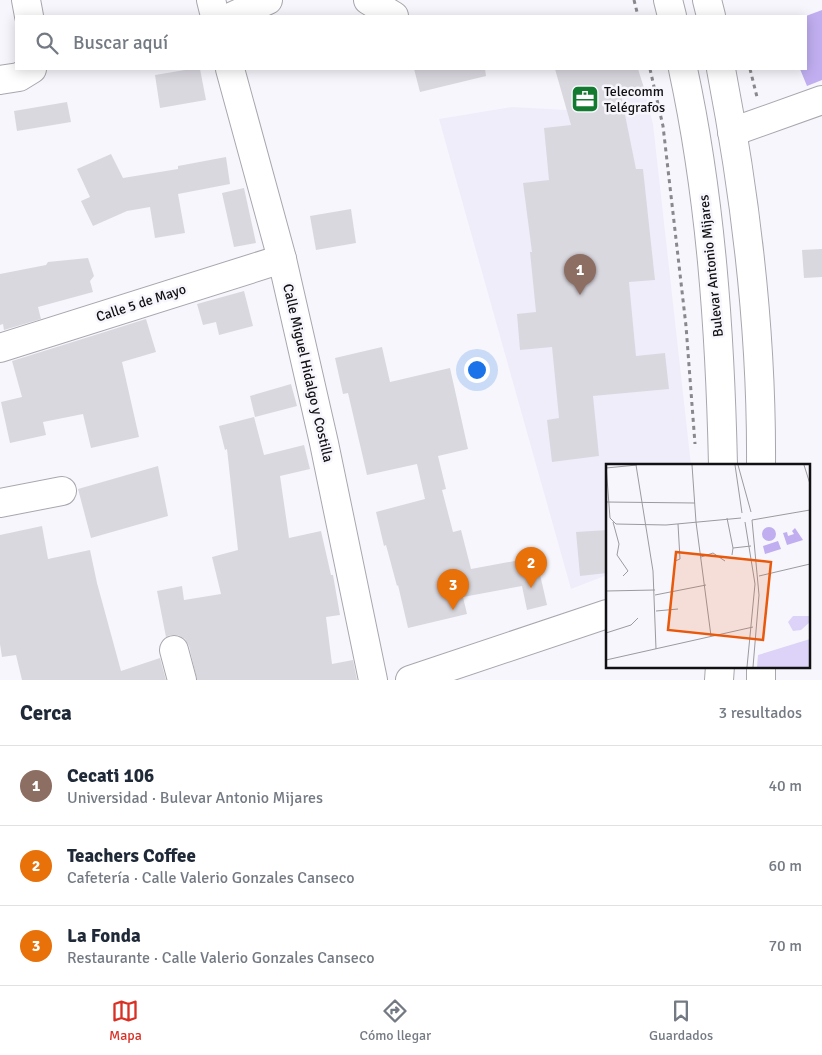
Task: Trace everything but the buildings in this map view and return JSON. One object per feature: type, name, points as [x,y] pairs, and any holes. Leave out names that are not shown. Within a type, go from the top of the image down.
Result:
[{"type":"street","points":[[26,0],[29,15]]},
{"type":"street","points":[[211,0],[215,15]]},
{"type":"street","points":[[235,15],[268,0]]},
{"type":"street","points":[[368,0],[392,15]]},
{"type":"street","points":[[668,0],[672,15]]},
{"type":"street","points":[[707,0],[711,15]]},
{"type":"street","points":[[0,80],[19,77],[30,70]]},
{"type":"street","name":"Calle Miguel Hidalgo y Costilla","points":[[230,70],[282,258],[324,443],[373,680]]},
{"type":"street","name":"Bulevar Antonio Mijares","points":[[683,70],[698,143],[715,287],[721,373],[723,464]]},
{"type":"street","points":[[721,70],[743,201],[753,293],[759,369],[761,464]]},
{"type":"street","points":[[732,132],[822,100]]},
{"type":"street","name":"Calle 5 de Mayo","points":[[0,348],[282,258]]},
{"type":"street","points":[[0,502],[62,491]]},
{"type":"street","points":[[410,680],[606,614]]},
{"type":"street","points":[[174,650],[182,680]]},
{"type":"path","points":[[634,0],[638,15]]},
{"type":"path","points":[[650,70],[663,126],[686,326],[695,445]]},
{"type":"shaded area","points":[[822,10],[822,80],[807,86],[800,70],[807,70],[807,16]]},
{"type":"shaded area","points":[[644,88],[653,124],[691,464],[606,464],[606,575],[571,589],[439,119],[512,107],[567,110]]},
{"type":"place","name":"Telecomm Telégrafos","points":[[585,99]]},
{"type":"place","name":"Cecati 106","points":[[580,295]]},
{"type":"place","name":"Teachers Coffee","points":[[531,588]]},
{"type":"place","name":"La Fonda","points":[[453,610]]}]
